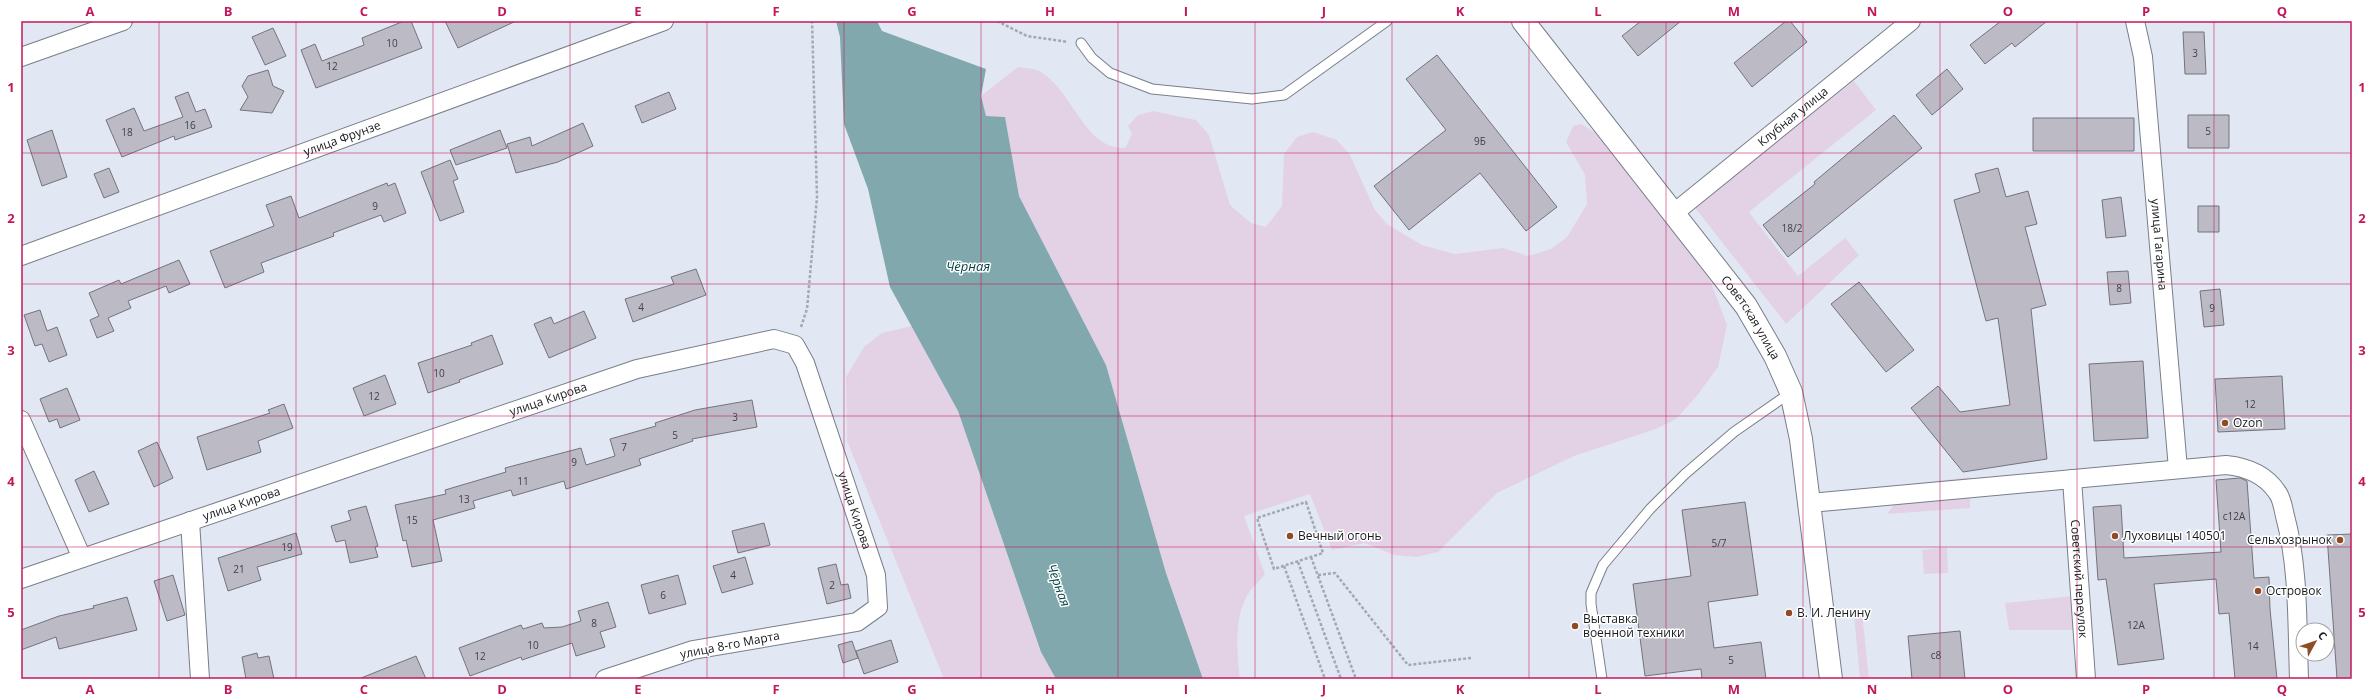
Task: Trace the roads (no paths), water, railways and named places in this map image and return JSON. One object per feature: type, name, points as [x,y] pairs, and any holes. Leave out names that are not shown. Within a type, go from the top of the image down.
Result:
[{"type":"street","points":[[21,57],[123,21]]},
{"type":"street","name":"улица Фрунзе","points":[[21,256],[664,21]]},
{"type":"street","name":"Советская улица","points":[[1523,21],[1746,306],[1776,356],[1791,392],[1801,439],[1832,679]]},
{"type":"street","name":"Клубная улица","points":[[1674,213],[1911,21]]},
{"type":"street","name":"улица Гагарина","points":[[2135,21],[2143,57],[2178,469]]},
{"type":"street","name":"улица Кирова","points":[[21,579],[638,369],[774,339],[795,345],[806,363],[876,575],[878,607],[857,622]]},
{"type":"street","points":[[21,420],[82,558]]},
{"type":"street","points":[[1810,503],[2178,469],[2226,465],[2240,466],[2257,473],[2269,482],[2279,494],[2291,538],[2296,594],[2300,679]]},
{"type":"street","name":"Советский переулок","points":[[2072,479],[2086,679]]},
{"type":"street","points":[[190,521],[200,679]]},
{"type":"street","name":"улица 8-го Марта","points":[[605,679],[693,650],[857,622]]},
{"type":"lane","points":[[1081,43],[1092,58],[1110,73],[1152,89],[1252,100],[1284,95],[1387,21]]},
{"type":"lane","points":[[1602,679],[1591,604],[1591,592],[1603,565],[1650,509],[1685,474],[1734,432],[1791,392]]},
{"type":"water","name":"Чёрная","points":[[836,21],[877,21],[882,31],[986,69],[981,96],[986,116],[1005,117],[1019,196],[1106,365],[1166,573],[1203,679],[1056,679],[1041,652],[958,411],[890,287],[868,189],[844,124],[840,37]]},
{"type":"place","name":"Ozon","points":[[2225,423]]},
{"type":"place","name":"Вечный огонь","points":[[1290,536]]},
{"type":"place","name":"Луховицы 140501","points":[[2115,536]]},
{"type":"place","name":"Сельхозрынок","points":[[2340,540]]},
{"type":"place","name":"Островок","points":[[2258,591]]},
{"type":"place","name":"В. И. Ленину","points":[[1789,613]]},
{"type":"place","name":"Выставка военной техники","points":[[1575,626]]}]
